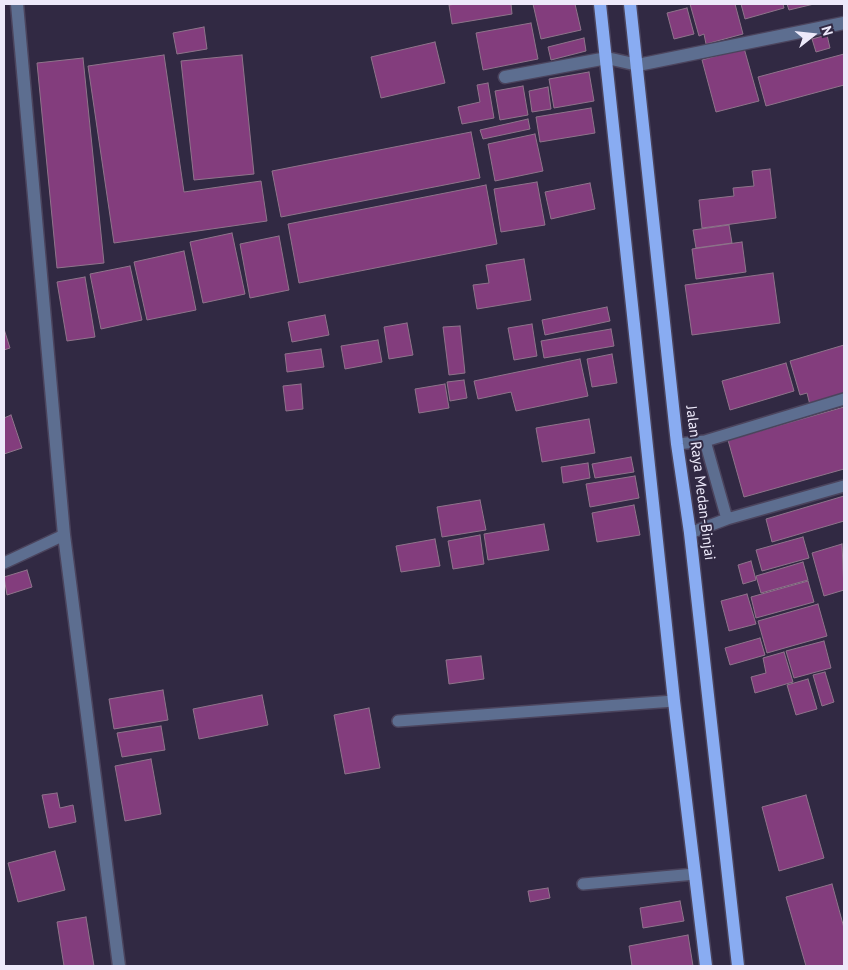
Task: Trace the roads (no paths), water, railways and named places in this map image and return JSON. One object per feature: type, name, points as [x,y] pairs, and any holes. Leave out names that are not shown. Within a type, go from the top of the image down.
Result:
[{"type":"main road","points":[[600,4],[674,701],[706,966]]},
{"type":"main road","name":"Jalan Raya Medan-Binjai","points":[[630,4],[738,966]]},
{"type":"street","points":[[16,4],[64,535],[119,966]]},
{"type":"street","points":[[505,77],[607,58],[638,65],[844,22]]},
{"type":"lane","points":[[678,444],[705,441],[844,400]]},
{"type":"lane","points":[[705,441],[727,519]]},
{"type":"lane","points":[[690,533],[727,519],[844,486]]},
{"type":"lane","points":[[4,563],[64,535]]},
{"type":"lane","points":[[398,721],[674,701]]},
{"type":"lane","points":[[583,884],[695,874]]}]
